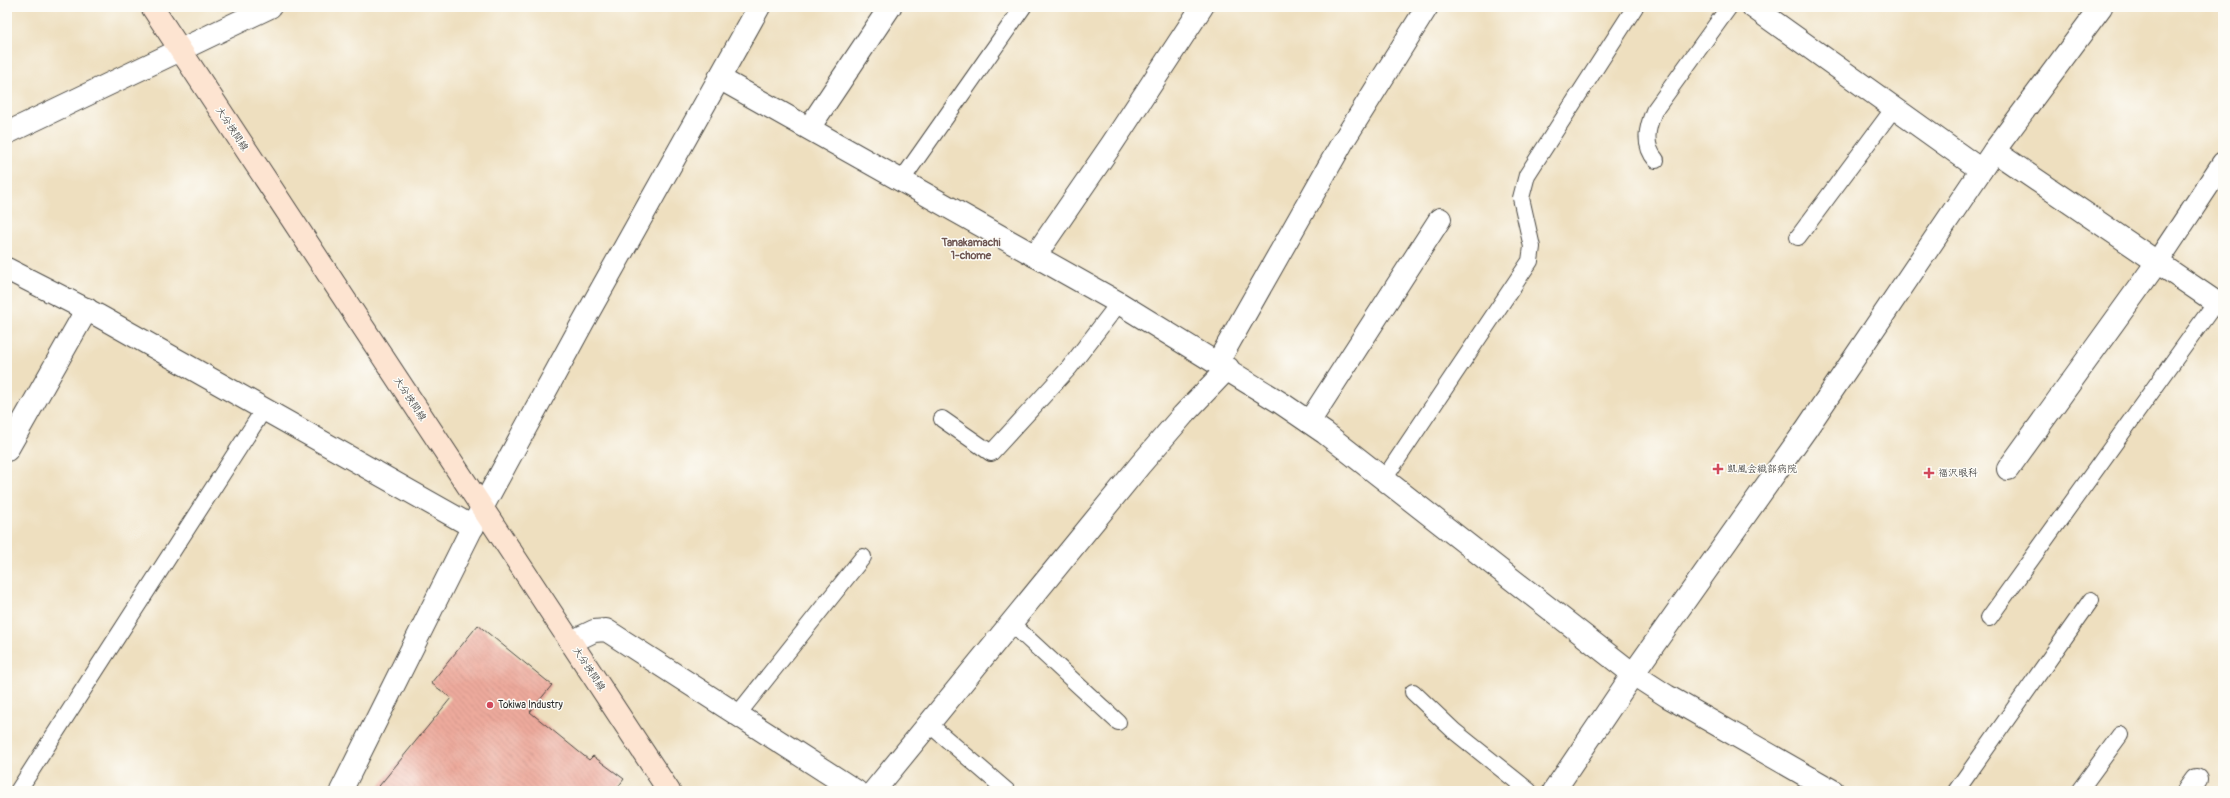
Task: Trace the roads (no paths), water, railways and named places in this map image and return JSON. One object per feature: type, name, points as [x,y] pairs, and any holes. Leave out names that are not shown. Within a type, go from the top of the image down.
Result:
[{"type":"main road","name":"大分挾間線","points":[[152,7],[478,517],[571,642],[669,791]]},
{"type":"street","points":[[7,133],[270,7]]},
{"type":"street","points":[[340,791],[478,517],[586,315],[759,7]]},
{"type":"street","points":[[809,128],[890,7]]},
{"type":"street","points":[[1035,256],[1112,144],[1202,7]]},
{"type":"street","points":[[874,791],[1223,365],[1342,143],[1427,7]]},
{"type":"street","points":[[1753,7],[1981,170]]},
{"type":"street","points":[[1554,791],[1633,674],[1807,428],[1994,151],[2101,7]]},
{"type":"street","points":[[719,78],[1119,303],[1223,365],[1309,422],[1633,674],[1667,696],[1833,791]]},
{"type":"street","points":[[1994,151],[2220,304]]},
{"type":"street","points":[[2008,469],[2158,261],[2223,163]]},
{"type":"street","points":[[1309,422],[1440,219]]},
{"type":"street","points":[[7,268],[87,309],[264,409],[478,517]]},
{"type":"street","points":[[7,450],[87,309]]},
{"type":"street","points":[[571,642],[594,631],[606,630],[856,791]]},
{"type":"lane","points":[[901,180],[1023,7]]},
{"type":"lane","points":[[1384,479],[1530,261],[1532,247],[1521,198],[1527,175],[1635,7]]},
{"type":"lane","points":[[1656,160],[1649,152],[1647,141],[1648,125],[1654,111],[1729,7]]},
{"type":"lane","points":[[1798,237],[1894,108]]},
{"type":"lane","points":[[942,419],[990,453],[1069,368],[1119,303]]},
{"type":"lane","points":[[1989,618],[2220,304]]},
{"type":"lane","points":[[18,791],[264,409]]},
{"type":"lane","points":[[738,714],[863,557]]},
{"type":"lane","points":[[1956,791],[2091,600]]},
{"type":"lane","points":[[1011,623],[1118,722]]},
{"type":"lane","points":[[1412,692],[1454,731],[1529,791]]},
{"type":"lane","points":[[929,724],[1007,791]]},
{"type":"lane","points":[[2079,791],[2120,736]]},
{"type":"place","name":"凱風会織部病院","points":[[1718,469]]},
{"type":"place","name":"福沢眼科","points":[[1929,473]]},
{"type":"place","name":"Tokiwa Industry","points":[[490,705]]},
{"type":"district","name":"Tanakamachi 1-chome","points":[[971,248]]}]
